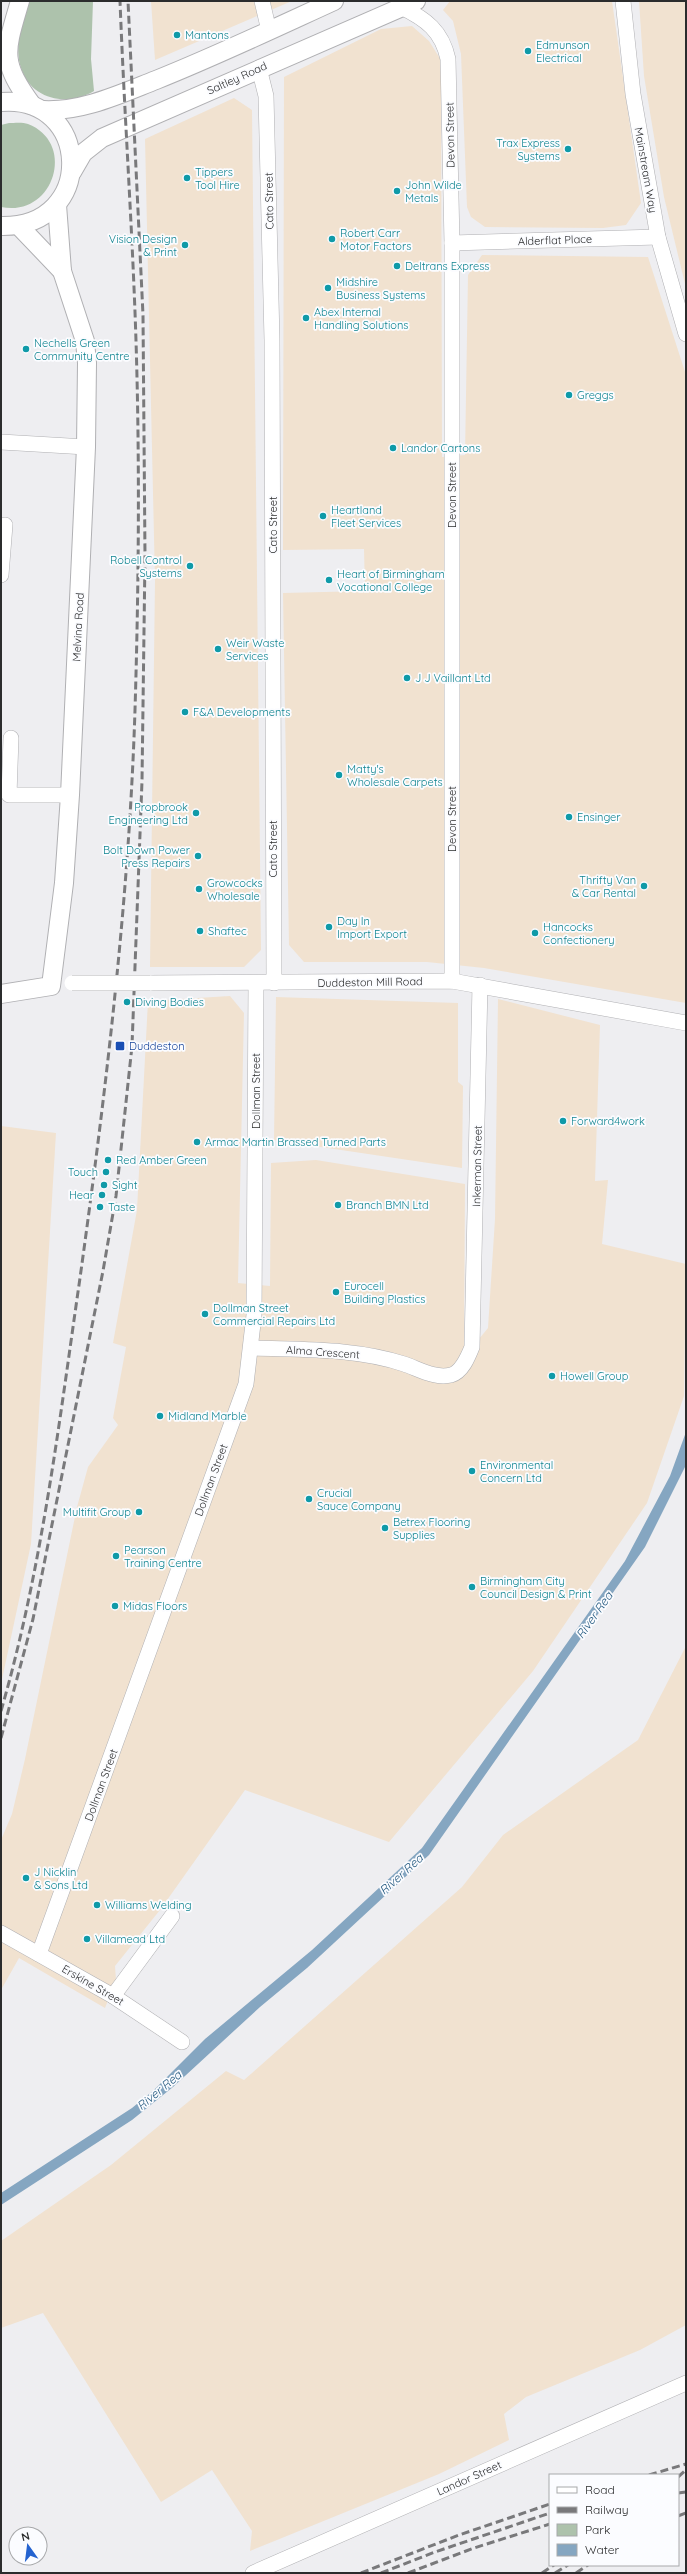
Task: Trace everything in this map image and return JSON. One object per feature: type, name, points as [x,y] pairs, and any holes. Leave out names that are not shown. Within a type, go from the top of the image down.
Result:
[{"type":"main road","points":[[1,226],[19,226],[39,219],[57,205],[67,190],[72,172],[72,154],[66,137],[56,122],[38,108],[9,68],[9,40],[20,1]]},
{"type":"main road","points":[[1,102],[14,101],[38,108],[65,111],[117,95],[269,31],[334,1]]},
{"type":"main road","name":"Saltley Road","points":[[72,172],[83,152],[102,138],[408,4]]},
{"type":"main road","name":"Melvina Road","points":[[51,986],[64,884],[70,795],[86,447],[87,363],[85,341],[62,271],[57,205]]},
{"type":"main road","name":"Melvina Road","points":[[19,226],[62,271]]},
{"type":"main road","points":[[1,994],[51,986]]},
{"type":"street","points":[[262,1],[269,31]]},
{"type":"street","name":"Mainstream Way","points":[[622,2],[633,94],[658,237],[686,334]]},
{"type":"street","name":"Devon Street","points":[[408,4],[437,31],[445,45],[448,59],[452,243],[452,981]]},
{"type":"street","name":"Cato Street","points":[[259,68],[266,96],[272,340],[274,983]]},
{"type":"street","name":"Alderflat Place","points":[[452,243],[658,237]]},
{"type":"street","points":[[1,442],[86,447]]},
{"type":"street","points":[[1,575],[5,525]]},
{"type":"street","points":[[11,738],[9,795],[70,795]]},
{"type":"street","name":"Duddeston Mill Road","points":[[51,986],[72,983],[452,981],[685,1022]]},
{"type":"street","name":"Dollman Street","points":[[39,1954],[246,1384],[252,1348],[255,1292],[256,983]]},
{"type":"street","name":"Inkerman Street","points":[[472,1347],[480,985]]},
{"type":"street","name":"Alma Crescent","points":[[252,1348],[350,1352],[403,1364],[439,1377],[452,1375],[465,1364],[472,1347]]},
{"type":"street","points":[[113,1996],[172,1916]]},
{"type":"street","name":"Erskine Street","points":[[1,1933],[113,1996],[182,2042]]},
{"type":"street","name":"Landor Street","points":[[253,2573],[686,2383]]},
{"type":"shaded area","name":"Mantons","points":[[151,1],[292,1],[155,60]]},
{"type":"shaded area","points":[[450,1],[612,1],[641,203],[626,225],[603,228],[485,227],[471,217],[467,207],[461,54],[453,21],[443,10]]},
{"type":"shaded area","points":[[639,1],[686,1],[686,288],[664,197],[644,76]]},
{"type":"shaded area","points":[[412,26],[429,41],[441,60],[442,457],[465,455],[468,275],[482,255],[648,257],[686,375],[686,1003],[484,968],[427,962],[304,962],[289,945],[283,593],[365,591],[364,549],[283,550],[284,77],[381,29]]},
{"type":"shaded area","points":[[234,98],[252,110],[261,950],[244,967],[150,967],[155,581],[145,139]]},
{"type":"shaded area","points":[[230,996],[244,1013],[238,1283],[270,1286],[271,1163],[316,1160],[465,1184],[464,1346],[479,1339],[488,1328],[495,1219],[498,999],[600,1025],[595,1181],[608,1180],[602,1244],[686,1264],[684,1396],[647,1503],[533,1671],[389,1842],[245,1790],[160,1910],[115,1966],[116,1980],[105,2008],[19,1958],[1,1990],[1,1840],[12,1814],[25,1759],[77,1507],[88,1467],[118,1425],[113,1418],[126,1347],[113,1343],[137,1210],[148,1001]]},
{"type":"shaded area","points":[[276,997],[458,1003],[458,1082],[463,1086],[462,1168],[274,1140]]},
{"type":"shaded area","points":[[1,1126],[56,1133],[31,1544],[1,1684]]},
{"type":"shaded area","points":[[686,1646],[686,2325],[640,2350],[526,2397],[504,2414],[509,2440],[439,2474],[250,2551],[252,2531],[212,2470],[161,2502],[43,2313],[1,2328],[1,2241],[111,2165],[226,2071],[244,2080],[462,1887],[503,1835],[638,1740]]},
{"type":"green space","points":[[28,1],[93,1],[91,59],[94,91],[73,99],[52,98],[42,94],[26,79],[21,68],[18,51],[23,17]]},
{"type":"green space","points":[[9,123],[28,124],[43,133],[52,147],[55,162],[53,177],[46,191],[34,201],[19,207],[1,207],[1,125]]},
{"type":"water","name":"River Rea","points":[[686,1432],[686,1465],[645,1547],[429,1855],[307,1968],[260,2007],[173,2087],[132,2120],[1,2205],[1,2193],[132,2108],[154,2090],[205,2039],[312,1950],[422,1848],[625,1561],[670,1476]]},
{"type":"railway","points":[[1,1711],[28,1604],[57,1441],[99,1137],[115,994],[128,852],[135,710],[138,461],[137,362],[120,1]]},
{"type":"railway","points":[[1,1738],[33,1619],[103,1271],[116,1196],[132,1046],[142,781],[145,556],[143,315],[128,1]]},
{"type":"railway","points":[[652,2474],[686,2464]]},
{"type":"railway","points":[[679,2476],[686,2470]]},
{"type":"railway","points":[[679,2493],[686,2492]]},
{"type":"railway","points":[[361,2573],[459,2535],[549,2504]]},
{"type":"railway","points":[[381,2573],[435,2552],[549,2513]]},
{"type":"railway","points":[[679,2516],[686,2513]]},
{"type":"railway","points":[[408,2573],[474,2548],[549,2524]]},
{"type":"railway","points":[[542,2573],[552,2566]]},
{"type":"railway","points":[[555,2573],[566,2566]]},
{"type":"railway","points":[[576,2573],[586,2566]]},
{"type":"place","name":"Mantons","points":[[177,35]]},
{"type":"place","name":"Edmunson Electrical","points":[[528,51]]},
{"type":"place","name":"Trax Express Systems","points":[[568,149]]},
{"type":"place","name":"Tippers Tool Hire","points":[[187,178]]},
{"type":"place","name":"John Wilde Metals","points":[[397,191]]},
{"type":"place","name":"Robert Carr Motor Factors","points":[[332,239]]},
{"type":"place","name":"Vision Design & Print","points":[[185,245]]},
{"type":"place","name":"Deltrans Express","points":[[397,266]]},
{"type":"place","name":"Midshire Business Systems","points":[[328,288]]},
{"type":"place","name":"Abex Internal Handling Solutions","points":[[306,318]]},
{"type":"place","name":"Nechells Green Community Centre","points":[[26,349]]},
{"type":"place","name":"Greggs","points":[[569,395]]},
{"type":"place","name":"Landor Cartons","points":[[393,448]]},
{"type":"place","name":"Heartland Fleet Services","points":[[323,516]]},
{"type":"place","name":"Robell Control Systems","points":[[190,566]]},
{"type":"place","name":"Heart of Birmingham Vocational College","points":[[329,580]]},
{"type":"place","name":"Weir Waste Services","points":[[218,649]]},
{"type":"place","name":"J J Vaillant Ltd","points":[[407,678]]},
{"type":"place","name":"F&A Developments","points":[[185,712]]},
{"type":"place","name":"Matty's Wholesale Carpets","points":[[339,775]]},
{"type":"place","name":"Propbrook Engineering Ltd","points":[[196,813]]},
{"type":"place","name":"Ensinger","points":[[569,817]]},
{"type":"place","name":"Bolt Down Power Press Repairs","points":[[198,856]]},
{"type":"place","name":"Thrifty Van & Car Rental","points":[[644,886]]},
{"type":"place","name":"Growcocks Wholesale","points":[[199,889]]},
{"type":"place","name":"Day In Import Export","points":[[329,927]]},
{"type":"place","name":"Shaftec","points":[[200,931]]},
{"type":"place","name":"Hancocks Confectionery","points":[[535,933]]},
{"type":"place","name":"Diving Bodies","points":[[127,1002]]},
{"type":"place","name":"Duddeston","points":[[120,1046]]},
{"type":"place","name":"Forward4work","points":[[563,1121]]},
{"type":"place","name":"Armac Martin Brassed Turned Parts","points":[[197,1142]]},
{"type":"place","name":"Red Amber Green","points":[[108,1160]]},
{"type":"place","name":"Touch","points":[[106,1172]]},
{"type":"place","name":"Sight","points":[[104,1185]]},
{"type":"place","name":"Hear","points":[[102,1195]]},
{"type":"place","name":"Branch BMN Ltd","points":[[338,1205]]},
{"type":"place","name":"Taste","points":[[100,1207]]},
{"type":"place","name":"Eurocell Building Plastics","points":[[336,1292]]},
{"type":"place","name":"Dollman Street Commercial Repairs Ltd","points":[[205,1314]]},
{"type":"place","name":"Howell Group","points":[[552,1376]]},
{"type":"place","name":"Midland Marble","points":[[160,1416]]},
{"type":"place","name":"Environmental Concern Ltd","points":[[472,1471]]},
{"type":"place","name":"Crucial Sauce Company","points":[[309,1499]]},
{"type":"place","name":"Multifit Group","points":[[139,1512]]},
{"type":"place","name":"Betrex Flooring Supplies","points":[[385,1528]]},
{"type":"place","name":"Pearson Training Centre","points":[[116,1556]]},
{"type":"place","name":"Birmingham City Council Design & Print","points":[[472,1587]]},
{"type":"place","name":"Midas Floors","points":[[115,1606]]},
{"type":"place","name":"J Nicklin & Sons Ltd","points":[[26,1878]]},
{"type":"place","name":"Williams Welding","points":[[97,1905]]},
{"type":"place","name":"Villamead Ltd","points":[[87,1939]]}]
